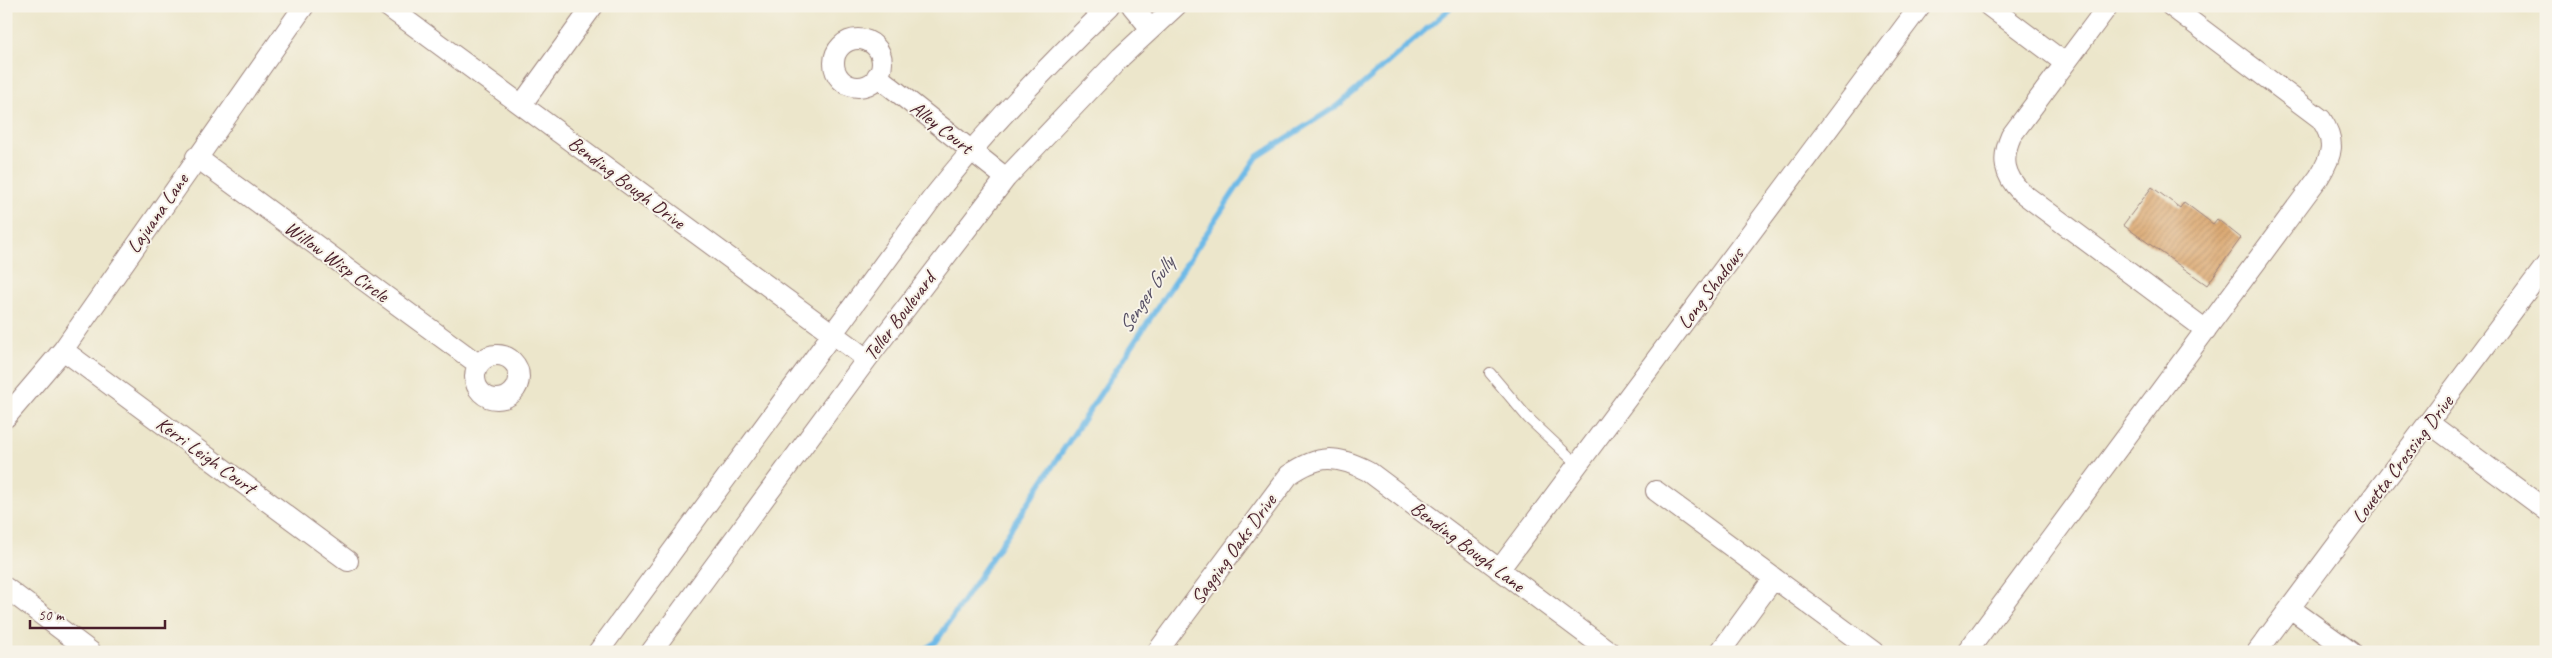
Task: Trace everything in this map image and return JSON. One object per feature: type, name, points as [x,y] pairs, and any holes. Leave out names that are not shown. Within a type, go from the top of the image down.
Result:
[{"type":"street","name":"Lajuana Lane","points":[[6,417],[63,350],[196,157],[304,6]]},
{"type":"street","name":"Bending Bough Drive","points":[[387,6],[867,359]]},
{"type":"street","points":[[522,104],[593,6]]},
{"type":"street","points":[[598,652],[832,334],[971,150],[1057,57],[1110,6]]},
{"type":"street","points":[[1132,6],[1151,29]]},
{"type":"street","name":"Teller Boulevard","points":[[651,652],[867,359],[1006,178],[1121,57],[1176,6]]},
{"type":"street","name":"Long Shadows","points":[[1499,570],[1920,6]]},
{"type":"street","points":[[1989,6],[2065,63]]},
{"type":"street","points":[[2108,6],[2011,136],[2006,146],[2004,164],[2008,176],[2021,192],[2206,330]]},
{"type":"street","points":[[1967,652],[2319,177],[2330,156],[2332,140],[2321,119],[2171,6]]},
{"type":"street","name":"Alley Court","points":[[877,76],[1006,178]]},
{"type":"street","name":"Willow Wisp Circle","points":[[196,157],[478,364]]},
{"type":"street","name":"Louetta Crossing Drive","points":[[2257,652],[2546,265]]},
{"type":"street","name":"Kerri Leigh Court","points":[[63,350],[348,561]]},
{"type":"street","points":[[2429,423],[2546,510]]},
{"type":"street","name":"Bending Bough Lane","points":[[1319,458],[1332,458],[1368,471],[1610,652]]},
{"type":"street","name":"Sagging Oaks Drive","points":[[1157,652],[1280,485],[1298,468],[1319,458]]},
{"type":"street","points":[[1656,491],[1874,652]]},
{"type":"street","points":[[1720,652],[1774,578]]},
{"type":"street","points":[[6,588],[91,652]]},
{"type":"street","points":[[2290,608],[2351,652]]},
{"type":"lane","points":[[1490,373],[1528,418],[1578,465]]},
{"type":"building","points":[[2152,187],[2180,208],[2184,202],[2213,224],[2217,219],[2241,238],[2207,285],[2123,225]]},
{"type":"waterway","name":"Senger Gully","points":[[920,652],[936,642],[1257,157],[1340,104],[1453,6]]}]
